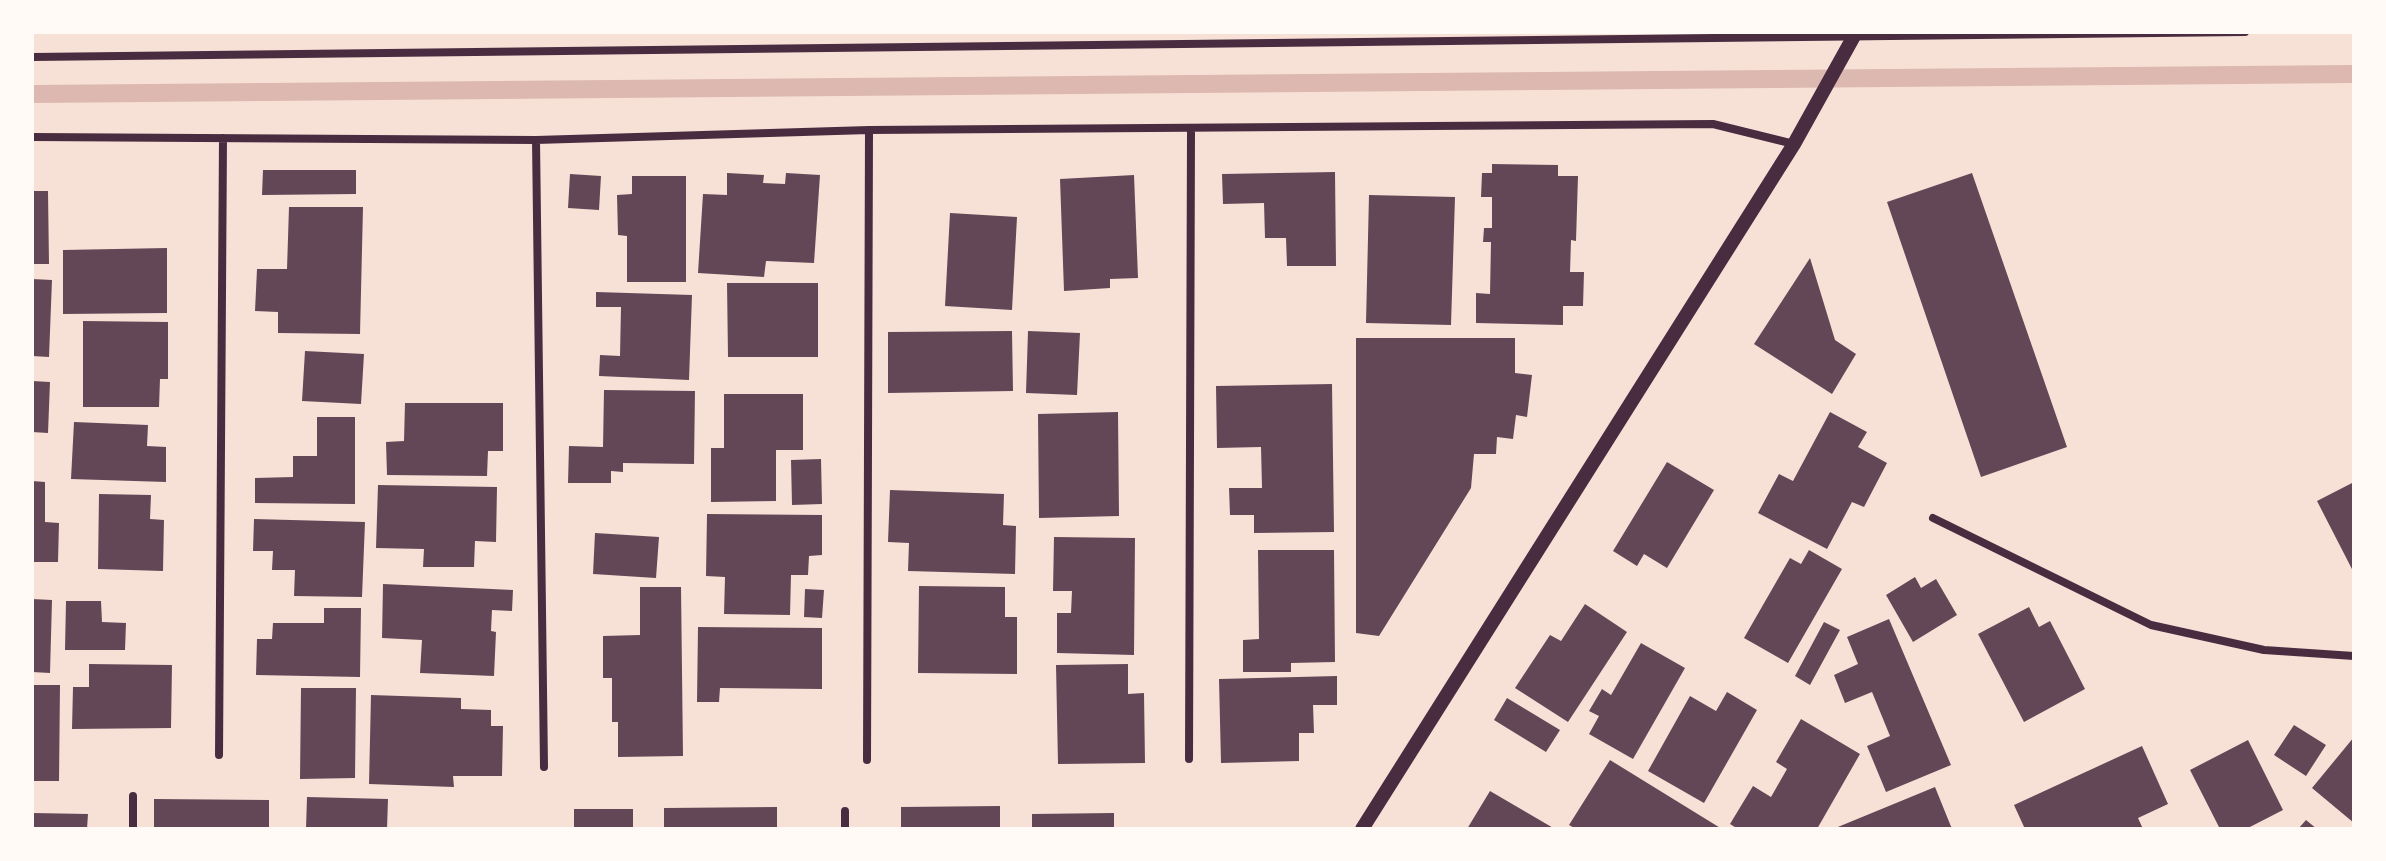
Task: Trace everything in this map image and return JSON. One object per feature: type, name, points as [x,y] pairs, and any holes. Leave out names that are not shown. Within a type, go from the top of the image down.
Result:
[{"type":"street","points":[[32,57],[2245,32]]},
{"type":"street","points":[[1362,829],[1794,144],[1854,36]]},
{"type":"street","points":[[32,137],[536,140],[869,130],[1713,124],[1794,144]]},
{"type":"street","points":[[1189,759],[1191,129]]},
{"type":"street","points":[[867,760],[869,130]]},
{"type":"street","points":[[219,755],[223,138]]},
{"type":"street","points":[[536,140],[544,767]]},
{"type":"street","points":[[1933,518],[2151,625],[2264,650],[2354,656]]},
{"type":"street","points":[[133,796],[133,829]]},
{"type":"street","points":[[845,811],[845,829]]},
{"type":"building","points":[[1492,164],[1558,165],[1558,176],[1578,176],[1576,241],[1571,240],[1570,272],[1584,272],[1583,306],[1563,306],[1563,325],[1476,323],[1476,293],[1490,294],[1491,242],[1483,242],[1484,228],[1492,228],[1492,197],[1481,197],[1482,173],[1492,173]]},
{"type":"building","points":[[263,170],[356,170],[356,194],[262,195]]},
{"type":"building","points":[[1335,172],[1336,266],[1287,266],[1286,238],[1265,238],[1264,203],[1223,204],[1222,174]]},
{"type":"building","points":[[727,173],[764,175],[763,183],[785,184],[786,173],[820,175],[814,263],[766,261],[764,277],[698,273],[703,194],[727,195]]},
{"type":"building","points":[[1972,173],[2067,447],[1981,477],[1887,202]]},
{"type":"building","points":[[570,174],[601,176],[599,210],[568,208]]},
{"type":"building","points":[[1134,175],[1138,278],[1110,279],[1110,288],[1064,291],[1060,179]]},
{"type":"building","points":[[632,176],[686,176],[686,282],[627,282],[627,236],[618,235],[617,195],[632,194]]},
{"type":"building","points":[[32,191],[48,191],[49,264],[32,264]]},
{"type":"building","points":[[1369,195],[1455,197],[1451,325],[1366,323]]},
{"type":"building","points":[[289,207],[363,207],[360,334],[278,333],[278,312],[255,311],[257,269],[287,269]]},
{"type":"building","points":[[950,213],[1017,217],[1012,310],[945,306]]},
{"type":"building","points":[[167,248],[167,313],[63,314],[63,250]]},
{"type":"building","points":[[1810,258],[1835,340],[1856,354],[1832,394],[1754,344]]},
{"type":"building","points":[[32,279],[52,280],[49,357],[32,356]]},
{"type":"building","points":[[727,283],[818,283],[818,357],[728,357]]},
{"type":"building","points":[[596,292],[692,295],[689,380],[599,376],[600,355],[620,356],[621,307],[596,307]]},
{"type":"building","points":[[83,321],[168,322],[168,379],[160,379],[159,407],[83,407]]},
{"type":"building","points":[[1012,331],[1013,391],[888,393],[888,332]]},
{"type":"building","points":[[1028,331],[1080,333],[1077,395],[1026,393]]},
{"type":"building","points":[[1356,338],[1515,338],[1515,373],[1532,375],[1527,417],[1516,415],[1513,439],[1497,437],[1496,454],[1474,454],[1471,488],[1379,636],[1356,633]]},
{"type":"building","points":[[305,351],[364,354],[361,404],[302,401]]},
{"type":"building","points":[[32,381],[50,382],[48,433],[32,432]]},
{"type":"building","points":[[1332,384],[1334,532],[1254,533],[1254,515],[1230,515],[1229,488],[1262,488],[1261,447],[1217,448],[1216,386]]},
{"type":"building","points":[[604,390],[695,391],[694,464],[623,463],[623,472],[611,471],[611,483],[568,483],[569,446],[603,447]]},
{"type":"building","points":[[724,394],[803,394],[803,450],[776,450],[776,501],[711,502],[711,448],[724,448]]},
{"type":"building","points":[[405,403],[503,403],[503,451],[488,451],[487,476],[387,475],[386,442],[404,441]]},
{"type":"building","points":[[1118,412],[1119,516],[1039,518],[1038,414]]},
{"type":"building","points":[[1830,412],[1867,432],[1858,447],[1887,463],[1864,507],[1852,502],[1827,549],[1758,513],[1779,474],[1793,481]]},
{"type":"building","points":[[317,417],[355,417],[355,504],[255,503],[255,478],[293,477],[293,456],[317,456]]},
{"type":"building","points":[[74,422],[148,425],[147,446],[166,447],[166,482],[71,479]]},
{"type":"building","points":[[821,459],[822,504],[792,505],[791,460]]},
{"type":"building","points":[[1667,462],[1714,490],[1667,568],[1644,554],[1637,566],[1613,551]]},
{"type":"building","points":[[32,481],[45,482],[45,522],[59,523],[58,562],[32,562]]},
{"type":"building","points":[[2354,482],[2354,573],[2317,501]]},
{"type":"building","points":[[378,485],[497,487],[496,542],[475,541],[474,567],[423,567],[424,549],[376,548]]},
{"type":"building","points":[[890,490],[1004,494],[1003,525],[1016,526],[1015,574],[908,571],[909,543],[888,542]]},
{"type":"building","points":[[99,494],[151,495],[150,519],[164,520],[163,571],[98,569]]},
{"type":"building","points":[[707,514],[822,515],[822,555],[809,556],[808,575],[791,575],[790,615],[724,614],[725,577],[706,576]]},
{"type":"building","points":[[254,519],[365,522],[362,597],[294,596],[295,570],[272,570],[273,551],[253,551]]},
{"type":"building","points":[[595,533],[659,537],[656,578],[593,574]]},
{"type":"building","points":[[1054,537],[1135,538],[1134,655],[1057,653],[1057,613],[1071,613],[1072,591],[1053,591]]},
{"type":"building","points":[[1258,550],[1334,550],[1335,662],[1291,663],[1291,672],[1243,672],[1243,640],[1259,639]]},
{"type":"building","points":[[1809,550],[1842,569],[1788,663],[1744,638],[1790,558],[1801,564]]},
{"type":"building","points":[[1915,577],[1921,588],[1936,579],[1957,615],[1913,642],[1886,595]]},
{"type":"building","points":[[383,584],[513,590],[512,611],[492,610],[491,631],[496,632],[494,676],[420,673],[422,640],[382,638]]},
{"type":"building","points":[[919,586],[1005,587],[1005,617],[1017,617],[1017,674],[918,673]]},
{"type":"building","points":[[640,587],[681,587],[683,756],[618,757],[618,722],[612,722],[612,678],[603,678],[603,636],[640,635]]},
{"type":"building","points":[[805,589],[824,590],[822,618],[804,617]]},
{"type":"building","points":[[32,599],[52,600],[50,673],[32,672]]},
{"type":"building","points":[[66,601],[101,601],[102,622],[126,623],[125,650],[65,650]]},
{"type":"building","points":[[1585,604],[1627,632],[1568,722],[1515,688],[1550,635],[1561,641]]},
{"type":"building","points":[[2029,607],[2039,627],[2050,621],[2085,689],[2024,722],[1978,634]]},
{"type":"building","points":[[324,608],[361,608],[360,677],[256,675],[257,639],[272,639],[273,623],[324,623]]},
{"type":"building","points":[[1889,619],[1951,765],[1886,792],[1867,746],[1890,736],[1872,692],[1845,703],[1834,675],[1858,664],[1847,637]]},
{"type":"building","points":[[1824,622],[1840,630],[1810,685],[1795,676]]},
{"type":"building","points":[[698,627],[822,628],[822,689],[720,688],[719,702],[697,702]]},
{"type":"building","points":[[1641,643],[1685,668],[1633,759],[1589,734],[1599,716],[1589,711],[1602,689],[1611,695]]},
{"type":"building","points":[[89,664],[172,665],[171,728],[72,729],[73,687],[89,687]]},
{"type":"building","points":[[1128,664],[1128,694],[1144,693],[1145,763],[1058,764],[1056,665]]},
{"type":"building","points":[[1337,676],[1337,705],[1313,705],[1314,733],[1299,733],[1299,761],[1221,763],[1219,679]]},
{"type":"building","points":[[32,685],[60,685],[59,781],[32,781]]},
{"type":"building","points":[[301,688],[356,688],[355,778],[300,779]]},
{"type":"building","points":[[1727,692],[1757,710],[1704,803],[1648,771],[1690,696],[1716,711]]},
{"type":"building","points":[[371,695],[461,698],[461,709],[491,710],[491,726],[503,726],[502,776],[453,776],[454,787],[369,784]]},
{"type":"building","points":[[1507,698],[1560,730],[1546,752],[1494,720]]},
{"type":"building","points":[[1801,719],[1860,754],[1817,829],[1738,829],[1730,824],[1753,786],[1771,797],[1787,769],[1776,762]]},
{"type":"building","points":[[2294,725],[2326,745],[2306,776],[2274,755]]},
{"type":"building","points":[[2354,737],[2354,823],[2312,788]]},
{"type":"building","points":[[2248,740],[2283,810],[2246,829],[2220,829],[2190,770]]},
{"type":"building","points":[[2142,746],[2168,804],[2138,818],[2143,829],[2025,829],[2014,805]]},
{"type":"building","points":[[1610,760],[1722,829],[1576,829],[1569,825]]},
{"type":"building","points":[[1935,787],[1952,829],[1833,829]]},
{"type":"building","points":[[1490,791],[1555,829],[1467,829]]},
{"type":"building","points":[[307,797],[388,799],[387,829],[306,829]]},
{"type":"building","points":[[154,799],[269,800],[269,829],[154,829]]},
{"type":"building","points":[[1000,806],[1000,829],[901,829],[901,807]]},
{"type":"building","points":[[777,807],[777,829],[664,829],[664,808]]},
{"type":"building","points":[[574,809],[633,809],[633,829],[574,829]]},
{"type":"building","points":[[32,813],[88,814],[87,829],[32,829]]},
{"type":"building","points":[[1114,813],[1114,829],[1032,829],[1032,814]]},
{"type":"building","points":[[2306,820],[2317,829],[2298,829]]},
{"type":"waterway","points":[[32,94],[2354,74]]}]
